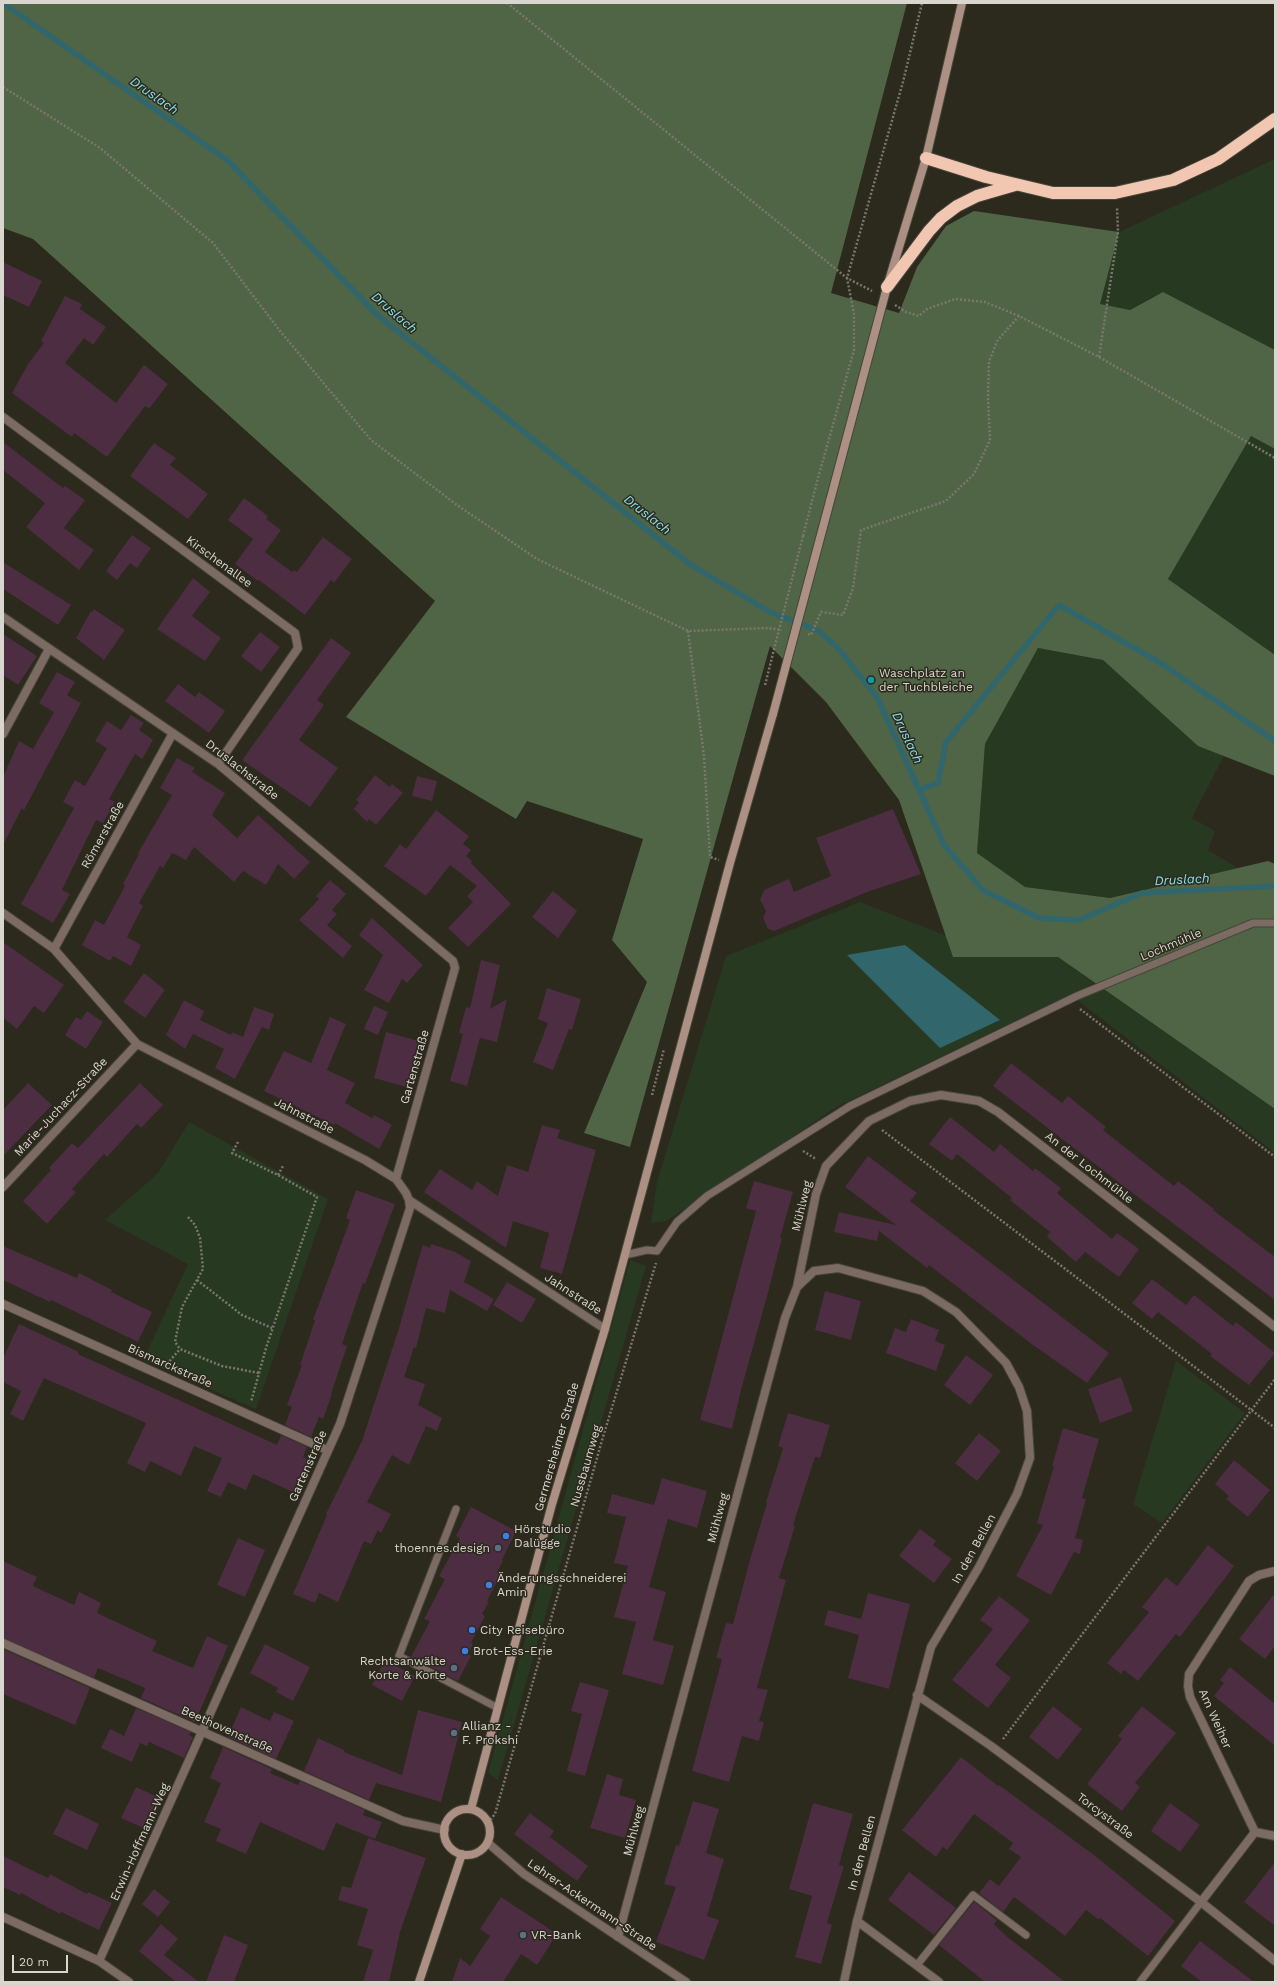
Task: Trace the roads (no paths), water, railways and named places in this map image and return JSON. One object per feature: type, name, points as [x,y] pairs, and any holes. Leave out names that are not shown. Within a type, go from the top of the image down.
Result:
[{"type":"highway","points":[[926,158],[1016,185],[1053,193],[1115,193],[1153,185],[1180,177],[1218,159],[1275,119]]},
{"type":"highway","points":[[886,292],[929,230],[941,218],[957,206],[977,196],[1016,185]]},
{"type":"main road","name":"Germersheimer Straße","points":[[471,1809],[552,1504],[605,1329],[730,863],[773,714],[886,292],[926,158],[962,3]]},
{"type":"main road","points":[[471,1809],[484,1817],[490,1830],[488,1843],[477,1853],[469,1855],[462,1854],[451,1848],[445,1836],[445,1830],[450,1817],[463,1810],[471,1809]]},
{"type":"main road","points":[[419,1982],[462,1854]]},
{"type":"street","name":"Kirschenallee","points":[[3,417],[295,633],[298,648],[218,764]]},
{"type":"street","name":"Druslachstraße","points":[[3,617],[218,764],[453,961]]},
{"type":"street","points":[[3,734],[49,649]]},
{"type":"street","name":"Römerstraße","points":[[54,949],[173,733]]},
{"type":"street","name":"Jahnstraße","points":[[3,913],[54,949],[137,1044],[365,1160],[396,1179],[406,1192],[409,1200],[605,1329]]},
{"type":"street","name":"Gartenstraße","points":[[396,1179],[455,968],[453,961]]},
{"type":"street","name":"Marie-Juchacz-Straße","points":[[3,1187],[137,1044]]},
{"type":"street","name":"An der Lochmühle","points":[[869,1121],[910,1101],[941,1096],[979,1101],[1004,1117],[1275,1327]]},
{"type":"street","name":"Mühlweg","points":[[618,1938],[783,1326],[797,1287],[816,1194],[826,1166],[869,1121]]},
{"type":"street","name":"Gartenstraße","points":[[202,1732],[327,1450],[340,1424],[410,1208],[409,1200]]},
{"type":"street","name":"In den Bellen","points":[[797,1287],[814,1271],[838,1268],[923,1291],[956,1312],[1006,1363],[1019,1387],[1028,1411],[1030,1458],[1017,1494],[979,1567],[931,1647],[856,1921],[844,1982]]},
{"type":"street","name":"Bismarckstraße","points":[[3,1304],[327,1450]]},
{"type":"street","name":"Am Weiher","points":[[1255,1832],[1190,1697],[1188,1686],[1189,1674],[1249,1581],[1259,1575],[1275,1571]]},
{"type":"street","name":"Beethovenstraße","points":[[3,1642],[403,1821],[445,1830]]},
{"type":"street","name":"Torcystraße","points":[[917,1695],[996,1749],[1201,1902],[1275,1961]]},
{"type":"street","name":"Erwin-Hoffmann-Weg","points":[[99,1961],[202,1732]]},
{"type":"street","points":[[1201,1902],[1255,1832],[1275,1836]]},
{"type":"street","name":"Lehrer-Ackermann-Straße","points":[[488,1843],[524,1874],[686,1982]]},
{"type":"street","points":[[3,1917],[99,1961],[129,1982]]},
{"type":"street","points":[[856,1921],[939,1982]]},
{"type":"lane","name":"Lochmühle","points":[[625,1255],[647,1250],[657,1251],[677,1222],[707,1196],[850,1106],[1077,996],[1253,923],[1275,923]]},
{"type":"lane","points":[[456,1509],[399,1656],[498,1708]]},
{"type":"lane","points":[[917,1965],[973,1895],[1026,1935]]},
{"type":"lane","points":[[1140,1982],[1201,1902]]},
{"type":"water","points":[[905,945],[1000,1020],[940,1048],[847,955]]},
{"type":"waterway","name":"Druslach","points":[[3,3],[227,160],[376,314],[691,565],[770,612],[819,631],[837,647],[877,697],[944,845],[983,890],[1039,918],[1079,920],[1142,893],[1275,886]]},
{"type":"waterway","points":[[919,790],[938,783],[946,742],[1059,605],[1159,662],[1275,741]]},
{"type":"place","name":"Waschplatz an der Tuchbleiche","points":[[871,680]]},
{"type":"place","name":"Hörstudio Dalügge","points":[[506,1536]]},
{"type":"place","name":"thoennes.design","points":[[498,1548]]},
{"type":"place","name":"Änderungsschneiderei Amin","points":[[489,1585]]},
{"type":"place","name":"City Reisebüro","points":[[472,1630]]},
{"type":"place","name":"Brot-Ess-Erie","points":[[465,1651]]},
{"type":"place","name":"Rechtsanwälte Korte & Korte","points":[[454,1668]]},
{"type":"place","name":"Allianz - F. Prokshi","points":[[454,1733]]},
{"type":"place","name":"VR-Bank","points":[[523,1935]]}]
